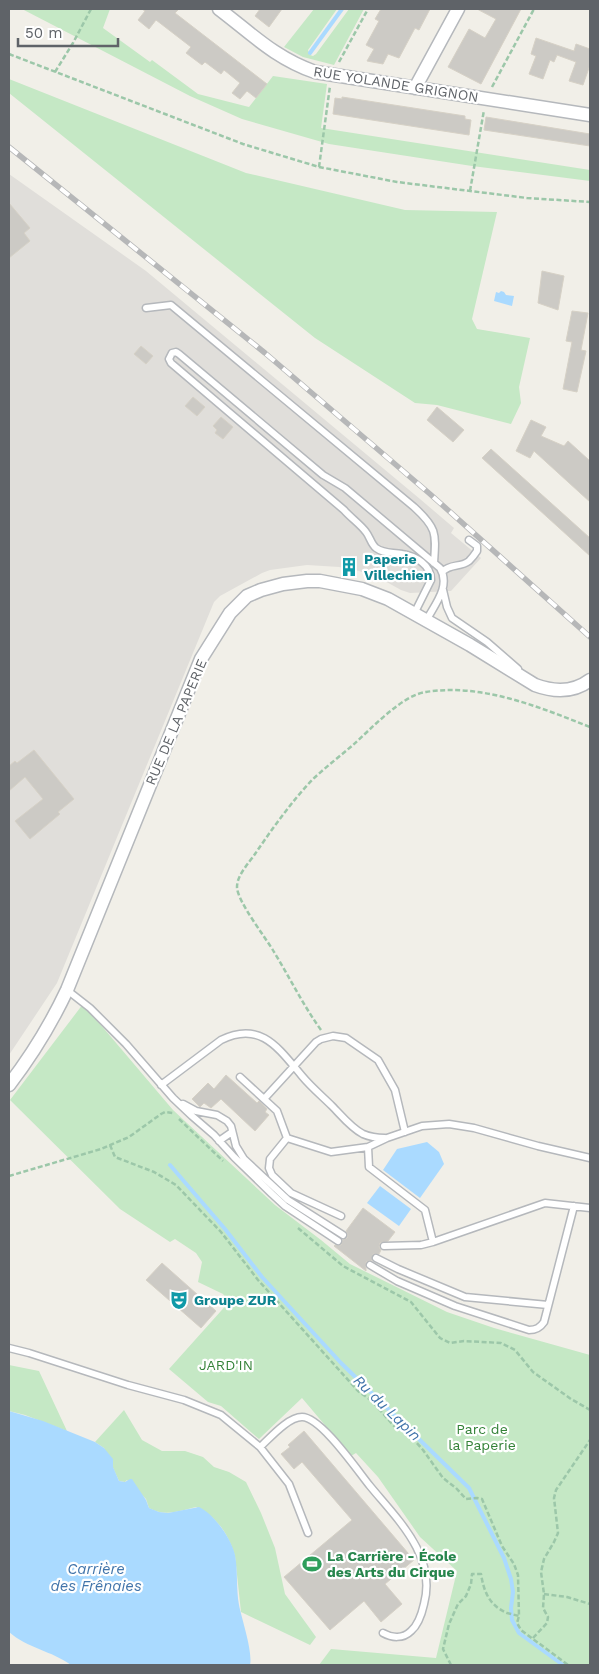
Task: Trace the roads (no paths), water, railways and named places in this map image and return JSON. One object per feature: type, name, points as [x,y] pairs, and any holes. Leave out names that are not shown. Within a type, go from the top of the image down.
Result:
[{"type":"street","name":"RUE YOLANDE GRIGNON","points":[[222,9],[268,48],[287,61],[315,72],[590,115]]},
{"type":"street","points":[[415,88],[458,9]]},
{"type":"street","name":"RUE DE LA PAPERIE","points":[[9,1085],[46,1032],[67,990],[197,668],[215,635],[237,605],[247,596],[271,587],[308,581],[320,581],[362,589],[388,599],[470,645],[535,685],[550,689],[567,690],[576,688],[590,680]]},
{"type":"lane","points":[[146,308],[171,305],[414,507],[426,518],[434,531],[436,544],[434,564]]},
{"type":"lane","points":[[414,614],[431,580],[430,570],[414,557],[383,552],[376,548],[363,528],[344,510],[171,363],[170,355],[176,352],[179,354],[323,475],[345,488],[434,564],[442,572],[444,580],[443,589],[447,607],[452,618],[487,642],[535,685]]},
{"type":"lane","points":[[442,572],[452,566],[468,561],[475,554],[478,547],[469,540]]},
{"type":"lane","points":[[426,621],[443,589]]},
{"type":"lane","points":[[67,990],[90,1008],[126,1044],[175,1100],[219,1140],[234,1158],[285,1206],[338,1241]]},
{"type":"lane","points":[[161,1085],[221,1040],[236,1034],[251,1034],[266,1038],[278,1048],[304,1078],[355,1128],[370,1136],[387,1138]]},
{"type":"lane","points":[[264,1098],[316,1042],[333,1036],[346,1038],[378,1060],[395,1090],[405,1132]]},
{"type":"lane","points":[[240,1077],[277,1111],[288,1138],[331,1152],[368,1147],[387,1138],[422,1126],[449,1124],[474,1128],[590,1158]]},
{"type":"lane","points":[[175,1100],[196,1111],[222,1118],[231,1126],[236,1146],[244,1159],[282,1196],[343,1235]]},
{"type":"lane","points":[[219,1140],[232,1132]]},
{"type":"lane","points":[[288,1138],[270,1159],[269,1168],[272,1175],[291,1193],[341,1216]]},
{"type":"lane","points":[[368,1147],[369,1167],[425,1210],[433,1242]]},
{"type":"lane","points":[[384,1246],[421,1245],[433,1242],[545,1204],[590,1208]]},
{"type":"lane","points":[[370,1265],[397,1280],[455,1306],[530,1330],[538,1328],[542,1325],[548,1305],[574,1206]]},
{"type":"lane","points":[[376,1258],[465,1296],[548,1305]]},
{"type":"lane","points":[[9,1348],[29,1352],[128,1385],[184,1400],[221,1415],[260,1447],[289,1484],[308,1534]]},
{"type":"lane","points":[[260,1447],[292,1419],[301,1417],[311,1419],[320,1425],[350,1459],[409,1533],[424,1566],[427,1586],[425,1603],[418,1622],[409,1633],[398,1637],[388,1636],[383,1633]]},
{"type":"water","points":[[501,291],[506,295],[514,296],[512,306],[494,301],[496,292],[499,293]]},
{"type":"water","points":[[427,1142],[439,1152],[444,1164],[420,1198],[383,1170],[397,1149]]},
{"type":"water","points":[[380,1186],[411,1209],[399,1226],[367,1203]]},
{"type":"water","name":"Carrière des Frênaies","points":[[9,1411],[43,1421],[95,1442],[104,1448],[113,1459],[113,1467],[119,1481],[125,1482],[132,1479],[149,1508],[168,1513],[199,1507],[216,1521],[230,1541],[235,1555],[238,1599],[249,1644],[250,1665],[71,1665],[24,1642],[9,1632]]},
{"type":"waterway","points":[[310,53],[342,9]]},
{"type":"waterway","name":"Ru du Lapin","points":[[170,1165],[225,1229],[262,1277],[341,1363],[469,1488],[504,1558],[511,1579],[513,1592],[512,1620],[519,1633],[563,1665]]},
{"type":"railway","points":[[9,147],[265,353],[430,494],[590,637]]},
{"type":"place","name":"Paperie Villechien","points":[[349,567]]},
{"type":"place","name":"Groupe ZUR","points":[[179,1300]]},
{"type":"place","name":"La Carrière - École des Arts du Cirque","points":[[312,1564]]},
{"type":"park label","name":"JARD'IN","points":[[226,1365]]},
{"type":"park label","name":"Parc de la Paperie","points":[[482,1438]]}]
